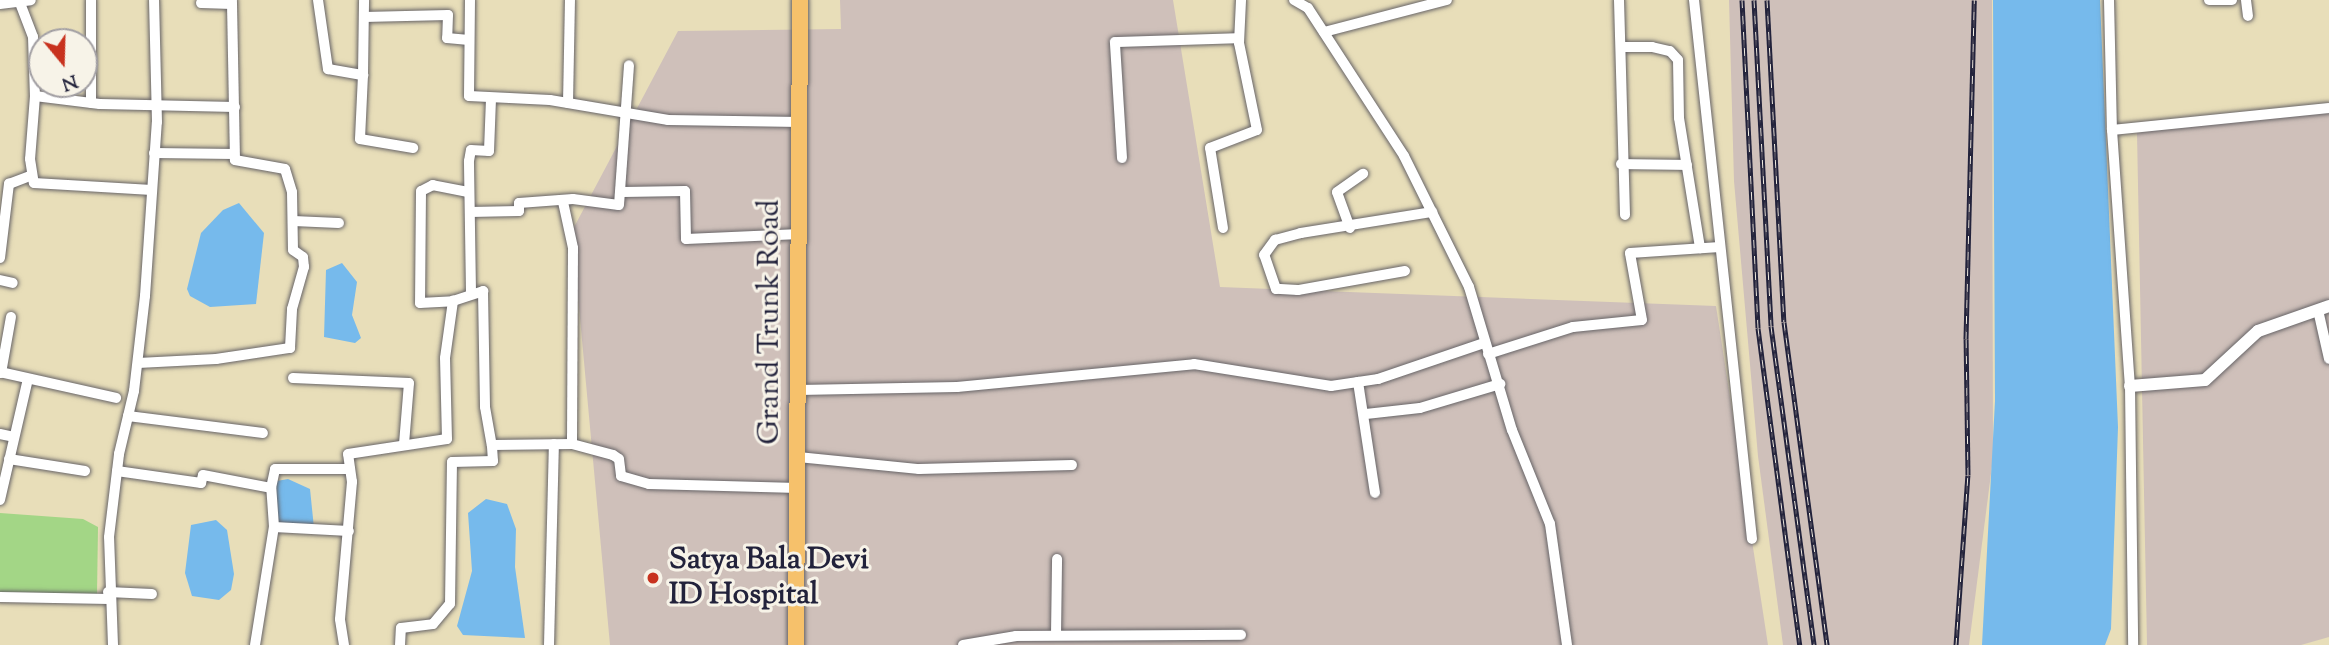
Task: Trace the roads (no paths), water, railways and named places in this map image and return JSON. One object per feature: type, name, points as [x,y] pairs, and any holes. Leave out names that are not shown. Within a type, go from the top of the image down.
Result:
[{"type":"main road","name":"Grand Trunk Road","points":[[796,645],[800,0]]},
{"type":"street","points":[[91,0],[91,103]]},
{"type":"street","points":[[113,645],[109,595],[109,537],[117,471],[138,363],[154,153],[154,0]]},
{"type":"street","points":[[318,0],[328,69],[363,75]]},
{"type":"street","points":[[364,0],[360,139],[413,148]]},
{"type":"street","points":[[470,0],[469,96],[568,103],[668,120],[800,122]]},
{"type":"street","points":[[568,103],[570,0]]},
{"type":"street","points":[[1223,228],[1210,148],[1257,130],[1239,38],[1241,0]]},
{"type":"street","points":[[1294,0],[1308,8],[1405,156],[1469,287],[1512,429],[1550,524],[1567,645]]},
{"type":"street","points":[[1324,32],[1447,0]]},
{"type":"street","points":[[1619,0],[1621,164],[1625,215]]},
{"type":"street","points":[[1694,0],[1752,539]]},
{"type":"street","points":[[2109,0],[2112,130],[2130,386],[2133,645]]},
{"type":"street","points":[[2208,0],[2232,0]]},
{"type":"street","points":[[2246,0],[2248,16]]},
{"type":"street","points":[[0,4],[26,1],[31,28]]},
{"type":"street","points":[[138,363],[216,359],[290,348],[292,309],[304,267],[303,257],[293,250],[293,222],[285,169],[242,164],[234,154],[232,2],[201,3]]},
{"type":"street","points":[[364,17],[448,15],[447,38],[469,40]]},
{"type":"street","points":[[1122,158],[1115,42],[1239,38]]},
{"type":"street","points":[[1621,47],[1652,47],[1670,51],[1678,60],[1679,118],[1700,248]]},
{"type":"street","points":[[470,212],[519,211],[519,203],[619,205],[623,192],[629,65]]},
{"type":"street","points":[[35,98],[30,176],[34,183],[152,190]]},
{"type":"street","points":[[51,98],[91,103],[156,102],[235,107]]},
{"type":"street","points":[[471,292],[468,192],[471,150],[489,150],[491,98]]},
{"type":"street","points":[[2112,130],[2329,108]]},
{"type":"street","points":[[154,153],[234,154]]},
{"type":"street","points":[[1621,164],[1687,165]]},
{"type":"street","points":[[1350,228],[1337,192],[1363,174]]},
{"type":"street","points":[[0,258],[9,184],[30,176]]},
{"type":"street","points":[[400,645],[401,628],[433,624],[450,604],[452,462],[493,461],[485,407],[483,291],[471,292],[453,301],[420,303],[421,191],[433,185],[468,192]]},
{"type":"street","points":[[623,192],[685,191],[686,239],[800,234]]},
{"type":"street","points":[[563,202],[573,248],[572,444]]},
{"type":"street","points":[[1405,271],[1298,290],[1276,289],[1264,256],[1275,240],[1432,212]]},
{"type":"street","points":[[293,222],[338,223]]},
{"type":"street","points":[[799,390],[957,387],[1195,364],[1331,386],[1358,382],[1573,327],[1642,320],[1630,253],[1720,247]]},
{"type":"street","points":[[0,280],[13,283]]},
{"type":"street","points":[[344,645],[340,619],[349,531],[350,452],[447,439],[444,358],[453,301]]},
{"type":"street","points":[[2130,386],[2206,380],[2258,331],[2324,308],[2329,359]]},
{"type":"street","points":[[11,317],[1,372],[117,398]]},
{"type":"street","points":[[293,378],[409,383],[404,444]]},
{"type":"street","points":[[0,500],[28,379]]},
{"type":"street","points":[[1358,382],[1366,414],[1375,493]]},
{"type":"street","points":[[1366,414],[1420,408],[1500,384]]},
{"type":"street","points":[[128,416],[263,433]]},
{"type":"street","points":[[0,434],[14,437]]},
{"type":"street","points":[[549,645],[554,444]]},
{"type":"street","points":[[492,445],[572,444],[613,455],[619,459],[621,476],[627,480],[798,488]]},
{"type":"street","points":[[798,457],[919,469],[1072,466]]},
{"type":"street","points":[[9,459],[85,471]]},
{"type":"street","points":[[255,645],[274,527],[271,488],[275,469],[350,469]]},
{"type":"street","points":[[117,471],[201,483],[203,475],[271,488]]},
{"type":"street","points":[[274,527],[349,531]]},
{"type":"street","points":[[1056,635],[1057,559]]},
{"type":"street","points":[[0,597],[152,594]]},
{"type":"street","points":[[963,645],[1032,640],[1056,635],[1128,639],[1241,635]]},
{"type":"water","points":[[1993,0],[2100,0],[2118,427],[2111,629],[2105,645],[1982,645],[1995,401]]},
{"type":"water","points":[[239,203],[264,233],[256,304],[210,307],[190,296],[187,289],[201,233],[223,210]]},
{"type":"water","points":[[342,263],[357,282],[352,315],[361,338],[355,343],[324,337],[326,270]]},
{"type":"water","points":[[288,479],[310,489],[314,528],[270,522],[271,482]]},
{"type":"water","points":[[486,499],[507,504],[516,529],[515,567],[525,638],[463,635],[457,626],[472,571],[468,513]]},
{"type":"water","points":[[216,520],[227,530],[234,574],[231,590],[219,600],[192,596],[185,573],[191,525]]},
{"type":"railway","points":[[1742,0],[1758,328],[1800,645]]},
{"type":"railway","points":[[1754,0],[1771,326],[1814,645]]},
{"type":"railway","points":[[1767,0],[1784,322],[1827,645]]},
{"type":"railway","points":[[1956,645],[1968,475],[1966,339],[1974,0]]},
{"type":"place","name":"Satya Bala Devi ID Hospital","points":[[653,578]]}]
